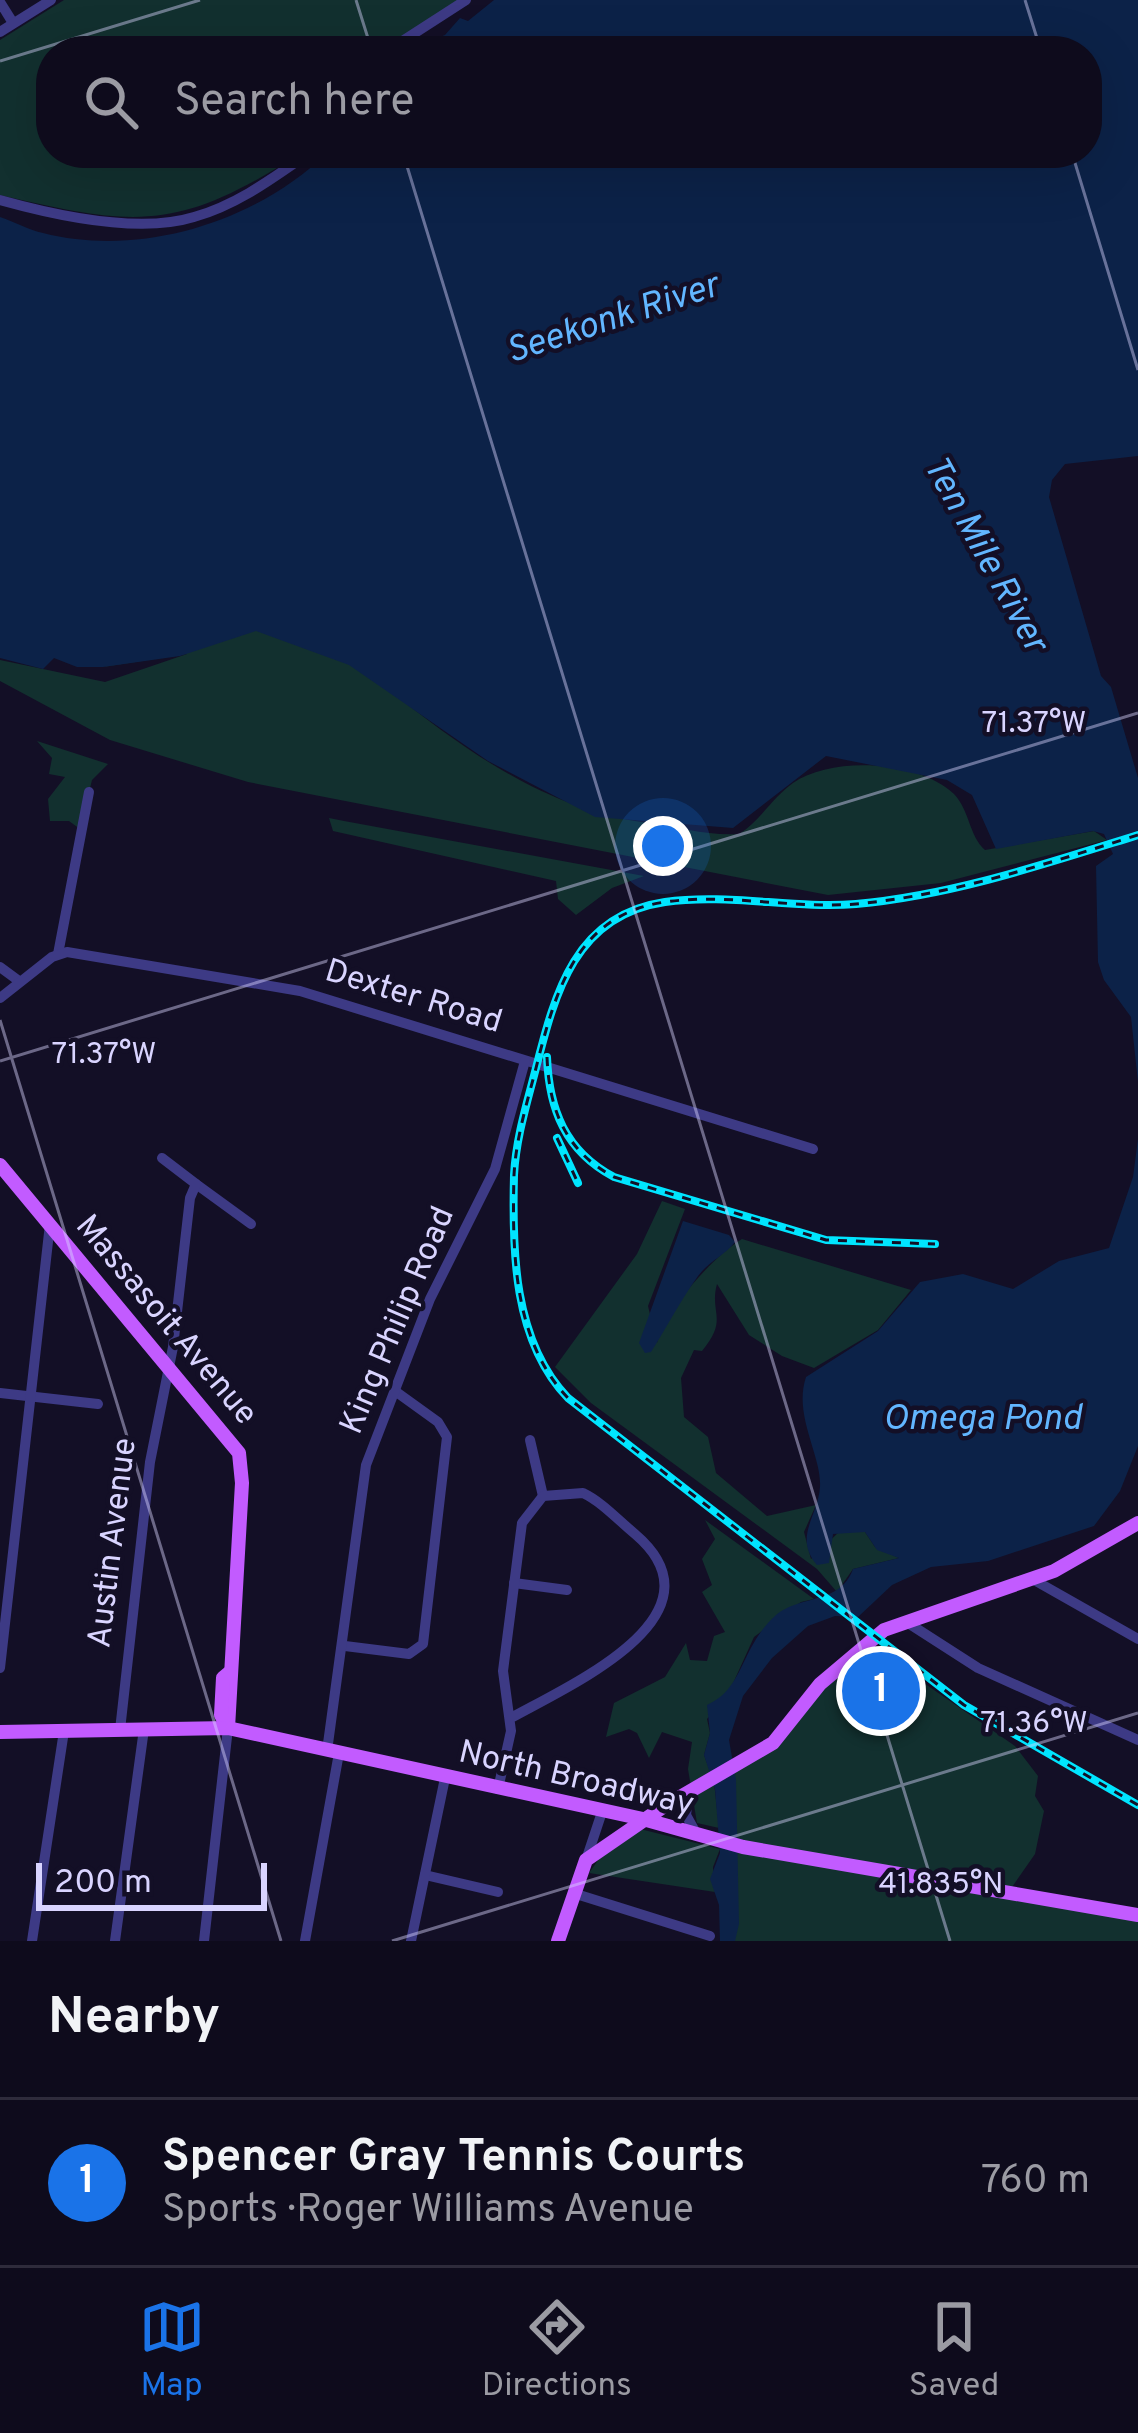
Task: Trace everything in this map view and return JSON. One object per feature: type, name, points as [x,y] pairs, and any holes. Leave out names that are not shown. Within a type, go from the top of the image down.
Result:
[{"type":"main road","name":"Massasoit Avenue","points":[[0,1165],[167,1363],[241,1461],[228,1728]]},
{"type":"main road","points":[[558,1941],[586,1860],[644,1819],[773,1743],[820,1684],[884,1630],[1034,1580],[1138,1523]]},
{"type":"main road","name":"North Broadway","points":[[0,1732],[228,1728],[644,1819],[743,1846],[1138,1915]]},
{"type":"street","points":[[0,32],[51,0]]},
{"type":"street","points":[[411,36],[466,0]]},
{"type":"street","points":[[0,2],[13,23]]},
{"type":"street","points":[[0,200],[81,219],[185,220],[234,201],[285,168]]},
{"type":"street","points":[[0,998],[58,954],[89,792]]},
{"type":"street","name":"Dexter Road","points":[[58,954],[300,991],[813,1149]]},
{"type":"street","points":[[0,967],[19,981]]},
{"type":"street","name":"King Philip Road","points":[[305,1941],[333,1752],[366,1465],[431,1298],[495,1169],[525,1061]]},
{"type":"street","points":[[162,1158],[251,1224]]},
{"type":"street","name":"Austin Avenue","points":[[120,1730],[150,1462],[190,1198],[196,1184]]},
{"type":"street","points":[[0,1668],[50,1224]]},
{"type":"street","points":[[345,1646],[409,1654],[423,1644],[447,1437],[438,1422],[395,1390]]},
{"type":"street","points":[[0,1393],[98,1404]]},
{"type":"street","points":[[530,1440],[543,1496]]},
{"type":"street","points":[[498,1789],[511,1718],[502,1681],[522,1523],[543,1496],[571,1492],[593,1498],[656,1552],[665,1586],[647,1627],[619,1656],[511,1718]]},
{"type":"street","points":[[1034,1580],[1138,1639]]},
{"type":"street","points":[[514,1583],[567,1590]]},
{"type":"street","points":[[908,1623],[978,1668],[1138,1739]]},
{"type":"street","points":[[204,1941],[228,1728]]},
{"type":"street","points":[[115,1941],[144,1730]]},
{"type":"street","points":[[32,1941],[64,1731]]},
{"type":"street","points":[[411,1941],[445,1778]]},
{"type":"street","points":[[689,1791],[686,1815],[698,1836]]},
{"type":"street","points":[[586,1860],[602,1812]]},
{"type":"street","points":[[425,1875],[498,1892]]},
{"type":"street","points":[[573,1893],[710,1936]]},
{"type":"green space","points":[[64,0],[459,0],[403,36],[36,36],[36,168],[277,168],[222,197],[157,216],[89,213],[0,195],[0,40]]},
{"type":"green space","points":[[297,616],[461,744],[550,795],[597,812],[694,831],[739,834],[793,783],[810,774],[875,766],[919,774],[954,794],[985,850],[1094,831],[1107,840],[941,883],[828,895],[248,782],[110,740],[0,681],[0,660],[105,682],[187,654],[103,667]]},
{"type":"green space","points":[[37,741],[108,764],[92,780],[80,829],[69,821],[50,821],[48,799],[65,777],[49,774],[52,758]]},
{"type":"green space","points":[[329,818],[644,876],[612,888],[576,915],[558,899],[556,881],[333,831]]},
{"type":"green space","points":[[662,1201],[685,1209],[648,1306],[657,1343],[692,1285],[742,1239],[911,1290],[878,1330],[814,1368],[782,1356],[749,1335],[717,1284],[715,1331],[702,1351],[694,1350],[681,1378],[684,1417],[708,1437],[716,1473],[767,1516],[816,1505],[804,1532],[811,1559],[841,1530],[865,1532],[875,1547],[899,1558],[853,1569],[837,1592],[817,1569],[591,1403],[555,1367],[637,1254]]},
{"type":"green space","points":[[705,1520],[814,1599],[801,1602],[754,1637],[730,1690],[707,1719],[710,1733],[704,1755],[714,1782],[719,1828],[697,1823],[688,1769],[692,1742],[662,1732],[649,1758],[637,1733],[629,1729],[606,1737],[614,1703],[665,1677],[686,1643],[690,1660],[707,1661],[714,1636],[725,1632],[702,1592],[712,1585],[702,1559],[715,1539]]},
{"type":"green space","points":[[866,1643],[1015,1746],[1038,1776],[1035,1796],[1044,1811],[1035,1854],[1012,1887],[1138,1914],[1138,1941],[735,1941],[732,1766],[760,1750]]},
{"type":"green space","points":[[640,1829],[720,1849],[713,1867],[715,1892],[589,1873],[601,1856]]},
{"type":"water","points":[[494,0],[1138,0],[1138,456],[1065,464],[1052,480],[1049,497],[1101,676],[1111,687],[1138,778],[1138,1082],[1131,1017],[1104,980],[1098,962],[1096,866],[1113,854],[1104,834],[1093,831],[996,849],[972,795],[947,780],[826,756],[733,828],[595,817],[488,761],[349,665],[256,631],[180,656],[103,667],[77,667],[54,658],[43,669],[0,658],[0,217],[38,232],[80,240],[157,237],[232,215],[309,168],[1102,168],[1102,36],[443,36],[460,18],[468,21]]},
{"type":"water","name":"Omega Pond","points":[[1138,1139],[1138,1446],[1120,1491],[1094,1526],[988,1561],[931,1567],[892,1585],[858,1617],[835,1616],[808,1626],[772,1658],[743,1696],[729,1740],[736,1780],[739,1924],[735,1941],[720,1941],[719,1905],[710,1879],[720,1853],[715,1789],[704,1755],[710,1733],[707,1705],[728,1689],[775,1616],[839,1588],[853,1569],[899,1558],[877,1550],[865,1532],[833,1534],[829,1563],[817,1565],[810,1555],[807,1536],[820,1487],[803,1406],[806,1377],[878,1331],[920,1282],[963,1274],[1013,1289],[1059,1261],[1109,1248],[1133,1177]]},
{"type":"water","points":[[683,1221],[729,1235],[735,1242],[698,1276],[651,1352],[645,1353],[639,1343]]},
{"type":"railway","points":[[1138,835],[928,894],[832,905],[665,902],[610,923],[574,962],[552,1012],[519,1134],[513,1204],[526,1322],[536,1350],[568,1398],[964,1705],[1138,1805]]},
{"type":"railway","points":[[547,1057],[551,1094],[563,1127],[583,1155],[614,1177],[826,1240],[935,1244]]},
{"type":"railway","points":[[557,1138],[578,1183]]},
{"type":"place","name":"Spencer Gray Tennis Courts","points":[[881,1691]]},
{"type":"water label","name":"Seekonk River","points":[[613,320]]},
{"type":"water label","name":"Ten Mile River","points":[[984,555]]}]
